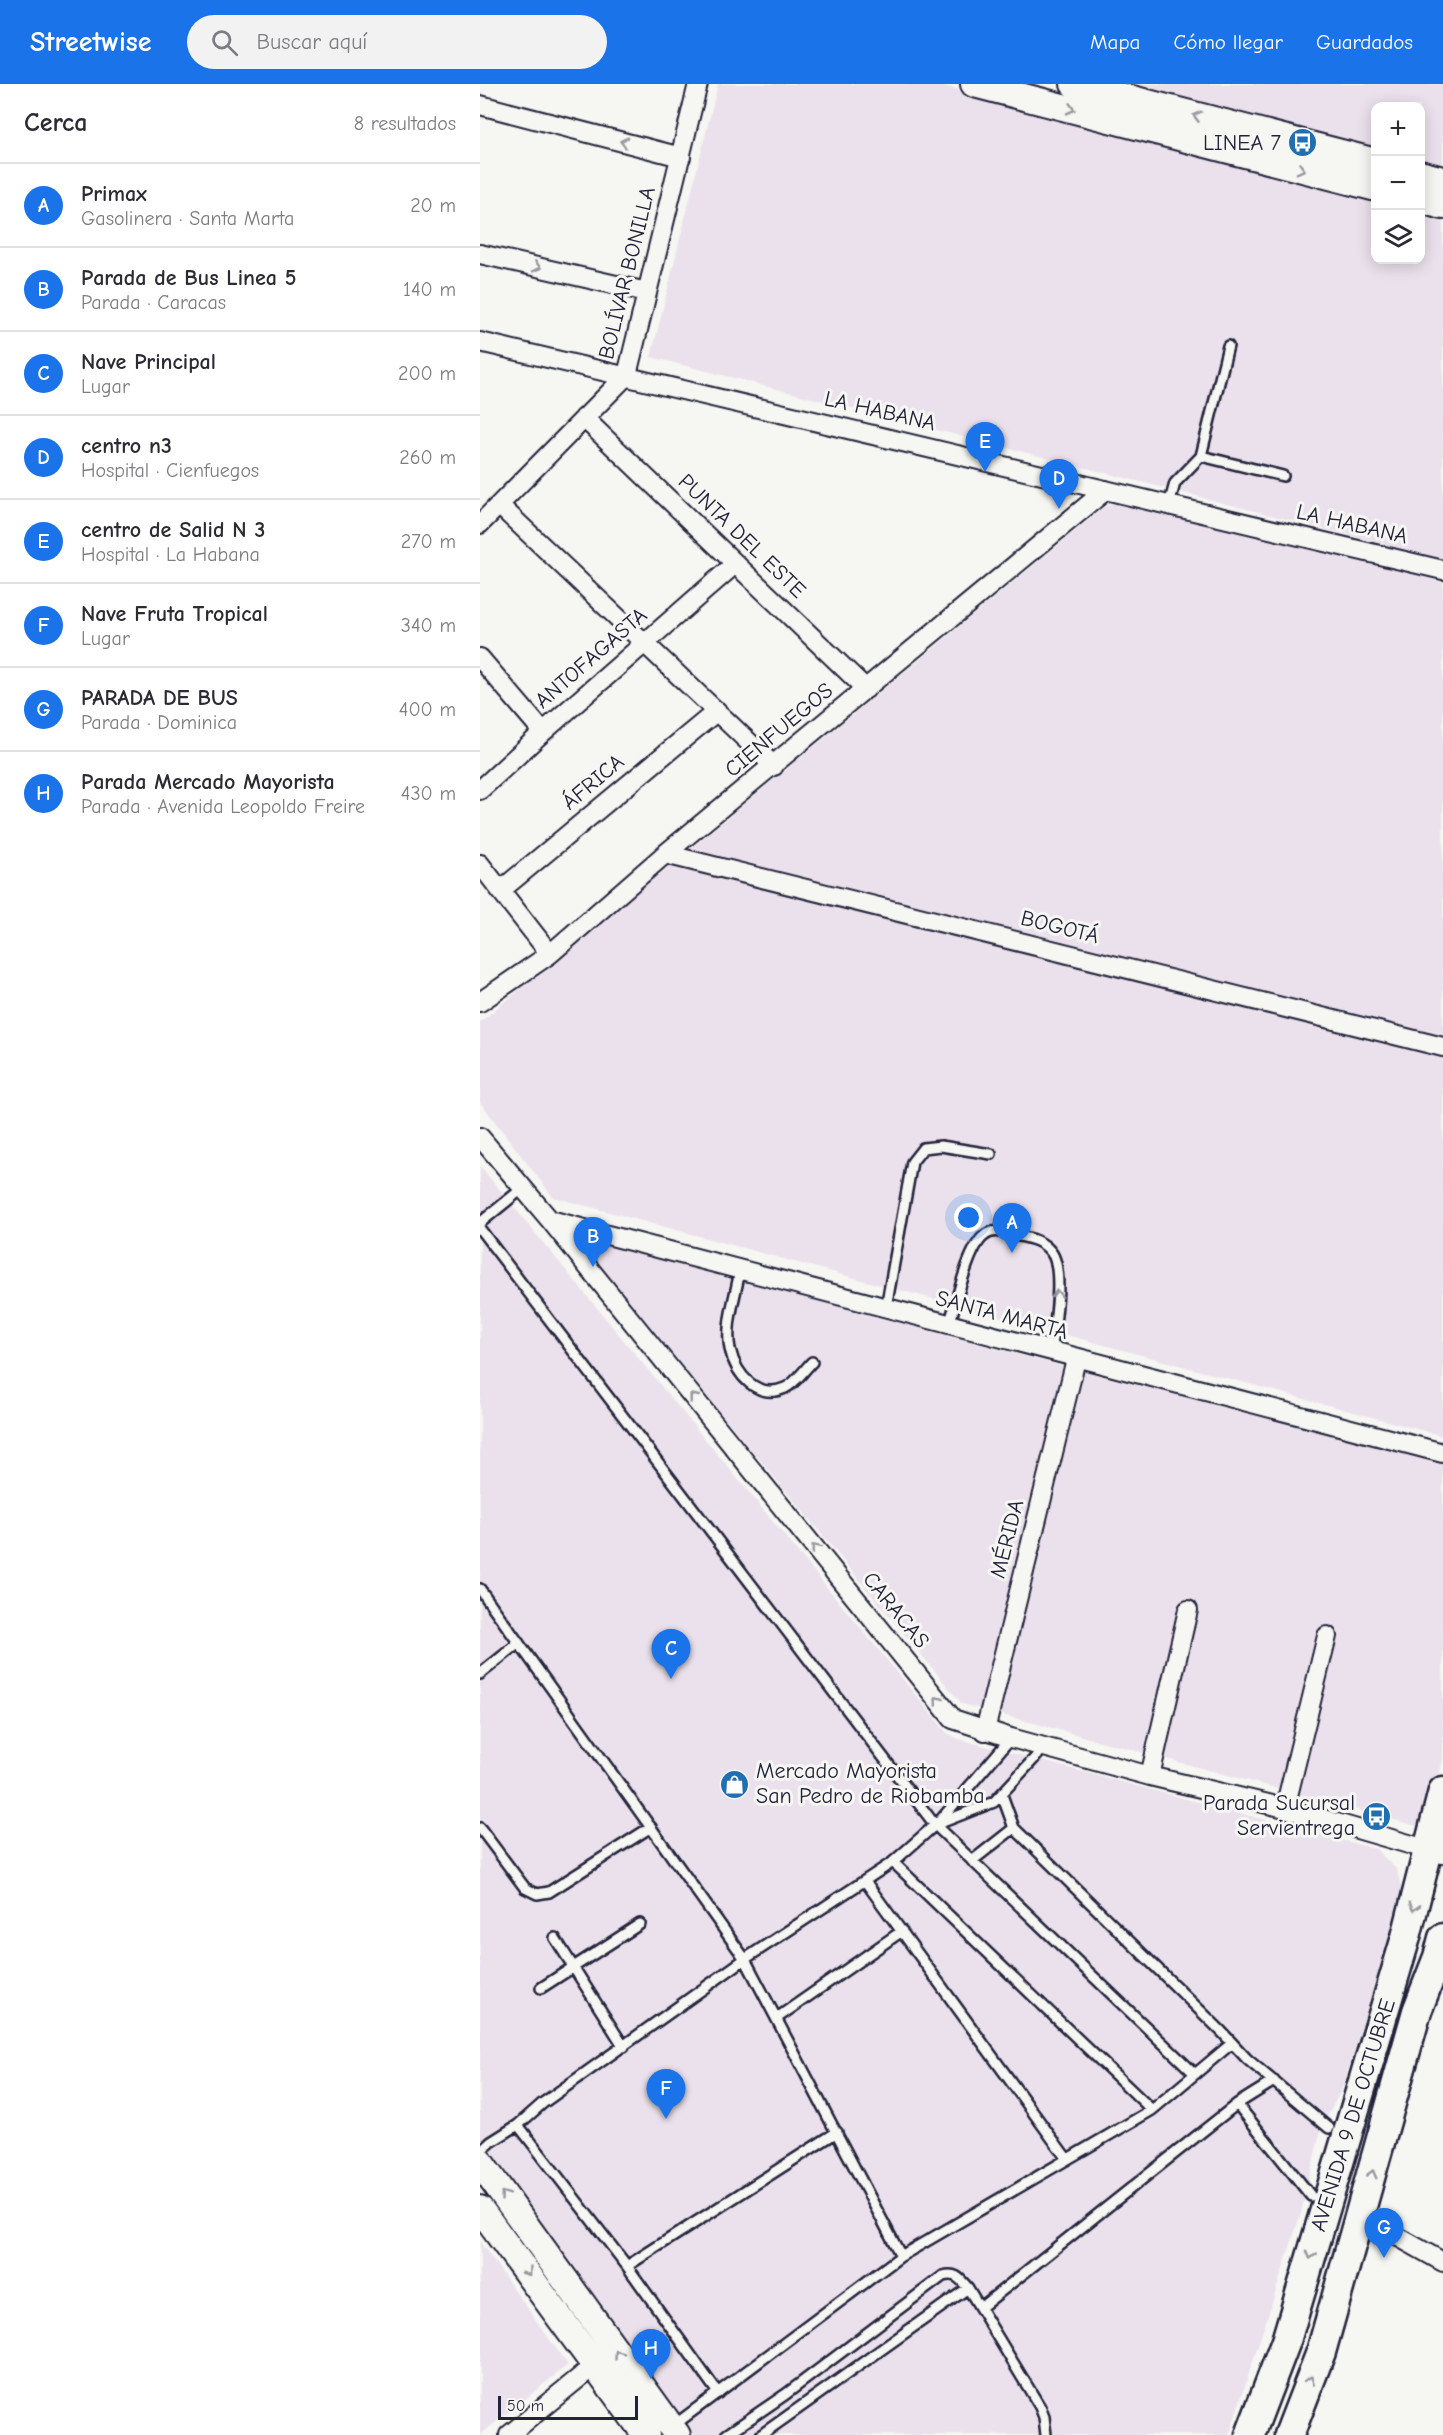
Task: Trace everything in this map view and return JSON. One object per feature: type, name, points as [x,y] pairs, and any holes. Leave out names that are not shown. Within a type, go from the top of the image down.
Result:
[{"type":"main road","name":"AVENIDA 9 DE OCTUBRE","points":[[1250,2435],[1286,2341],[1406,1937],[1436,1852],[1443,1791]]},
{"type":"main road","name":"AVENIDA 9 DE OCTUBRE","points":[[1289,2435],[1321,2352],[1418,2011],[1443,1938]]},
{"type":"main road","points":[[1418,2011],[1443,1980]]},
{"type":"street","name":"BOLÍVAR BONILLA","points":[[480,524],[627,375],[698,84]]},
{"type":"street","points":[[974,84],[1371,187]]},
{"type":"street","points":[[1074,84],[1371,161]]},
{"type":"street","points":[[480,105],[681,157]]},
{"type":"street","points":[[1425,175],[1443,180]]},
{"type":"street","points":[[1425,201],[1443,206]]},
{"type":"street","points":[[480,254],[647,292]]},
{"type":"street","name":"LA HABANA","points":[[480,342],[1443,570]]},
{"type":"street","name":"PUNTA DEL ESTE","points":[[584,418],[866,689]]},
{"type":"street","name":"CIENFUEGOS","points":[[480,1002],[550,954],[665,854],[1106,490]]},
{"type":"street","points":[[499,505],[774,766]]},
{"type":"street","name":"ANTOFAGASTA","points":[[480,790],[735,564]]},
{"type":"street","points":[[480,658],[543,732]]},
{"type":"street","name":"ÁFRICA","points":[[501,890],[717,711]]},
{"type":"street","name":"BOGOTÁ","points":[[665,854],[1443,1047]]},
{"type":"street","points":[[482,873],[501,890],[550,954]]},
{"type":"street","name":"CARACAS","points":[[480,1137],[550,1220],[953,1719],[985,1731],[1045,1748],[1284,1808],[1436,1852]]},
{"type":"street","name":"SANTA MARTA","points":[[550,1220],[1443,1453]]},
{"type":"street","name":"MÉRIDA","points":[[985,1731],[1076,1359]]},
{"type":"street","points":[[1150,1776],[1188,1610]]},
{"type":"street","points":[[1284,1808],[1327,1636]]},
{"type":"street","points":[[480,2162],[674,2431]]},
{"type":"street","points":[[480,2208],[646,2435]]},
{"type":"street","points":[[1361,2216],[1443,2262]]},
{"type":"street","points":[[509,2435],[596,2364]]},
{"type":"lane","points":[[1169,505],[1175,483],[1201,456],[1228,346]]},
{"type":"lane","points":[[1201,456],[1283,476]]},
{"type":"lane","points":[[886,1308],[912,1162],[923,1148],[941,1146],[991,1154]]},
{"type":"lane","points":[[480,1223],[523,1188]]},
{"type":"lane","points":[[480,1229],[935,1826],[1194,2073]]},
{"type":"lane","points":[[949,1325],[974,1248],[985,1235],[996,1231],[1039,1240],[1053,1254],[1057,1274],[1058,1312],[1051,1352]]},
{"type":"lane","points":[[740,1270],[729,1327],[730,1348],[739,1373],[754,1388],[770,1392],[788,1388],[812,1362]]},
{"type":"lane","points":[[480,1589],[745,1959],[901,2256]]},
{"type":"lane","points":[[480,1674],[519,1644]]},
{"type":"lane","points":[[480,2152],[518,2125],[543,2103],[745,1959],[893,1862],[935,1826],[1011,1738]]},
{"type":"lane","points":[[935,1826],[994,1802],[1045,1748]]},
{"type":"lane","points":[[1002,1796],[1014,1828],[1221,2031],[1231,2044],[1329,2128]]},
{"type":"lane","points":[[480,1828],[525,1888],[537,1894],[549,1892],[651,1827]]},
{"type":"lane","points":[[972,1861],[1014,1828]]},
{"type":"lane","points":[[893,1862],[1152,2110]]},
{"type":"lane","points":[[865,1881],[1067,2158]]},
{"type":"lane","points":[[541,1988],[640,1924]]},
{"type":"lane","points":[[777,2018],[902,1931]]},
{"type":"lane","points":[[555,1938],[624,2047]]},
{"type":"lane","points":[[674,2431],[718,2393],[901,2256],[1152,2110],[1231,2044]]},
{"type":"lane","points":[[980,2308],[1238,2104],[1274,2081]]},
{"type":"lane","points":[[1238,2104],[1311,2196]]},
{"type":"lane","points":[[518,2125],[627,2266],[718,2393]]},
{"type":"lane","points":[[627,2266],[837,2132]]},
{"type":"lane","points":[[726,2435],[786,2394],[943,2276],[957,2275],[968,2288],[1040,2407],[1044,2417],[1046,2435]]},
{"type":"lane","points":[[761,2435],[968,2288]]},
{"type":"shaded area","points":[[718,84],[936,84],[1371,195],[1371,264],[1425,264],[1425,209],[1443,214],[1443,559],[651,357]]},
{"type":"shaded area","points":[[1077,84],[1443,84],[1443,176],[1425,172],[1425,102],[1371,102],[1371,158]]},
{"type":"shaded area","points":[[1121,501],[1443,582],[1443,1436],[553,1197],[480,1102],[480,1022],[1104,507]]},
{"type":"shaded area","name":"Mercado Mayorista San Pedro de Riobamba","points":[[480,1166],[947,1733],[959,1739],[1376,1849],[1397,1870],[1403,1895],[1343,2086],[1321,2129],[1301,2213],[1229,2435],[691,2435],[480,2141]]},
{"type":"shaded area","points":[[592,1241],[1047,1362],[1443,1463],[1443,1758],[1430,1819],[1417,1826],[962,1704],[586,1250]]},
{"type":"shaded area","points":[[480,2242],[568,2365],[480,2435]]},
{"type":"place","name":"LINEA 7","points":[[1302,143]]},
{"type":"place","name":"centro de Salid N 3","points":[[985,472]]},
{"type":"place","name":"centro n3","points":[[1059,509]]},
{"type":"place","name":"Primax","points":[[1012,1253]]},
{"type":"place","name":"Parada de Bus Linea 5","points":[[593,1267]]},
{"type":"place","name":"Nave Principal","points":[[671,1679]]},
{"type":"place","name":"Mercado Mayorista San Pedro de Riobamba","points":[[735,1784]]},
{"type":"place","name":"Parada Sucursal Servientrega","points":[[1376,1816]]},
{"type":"place","name":"Nave Fruta Tropical","points":[[666,2119]]},
{"type":"place","name":"PARADA DE BUS","points":[[1384,2258]]},
{"type":"place","name":"Parada Mercado Mayorista","points":[[651,2379]]}]
